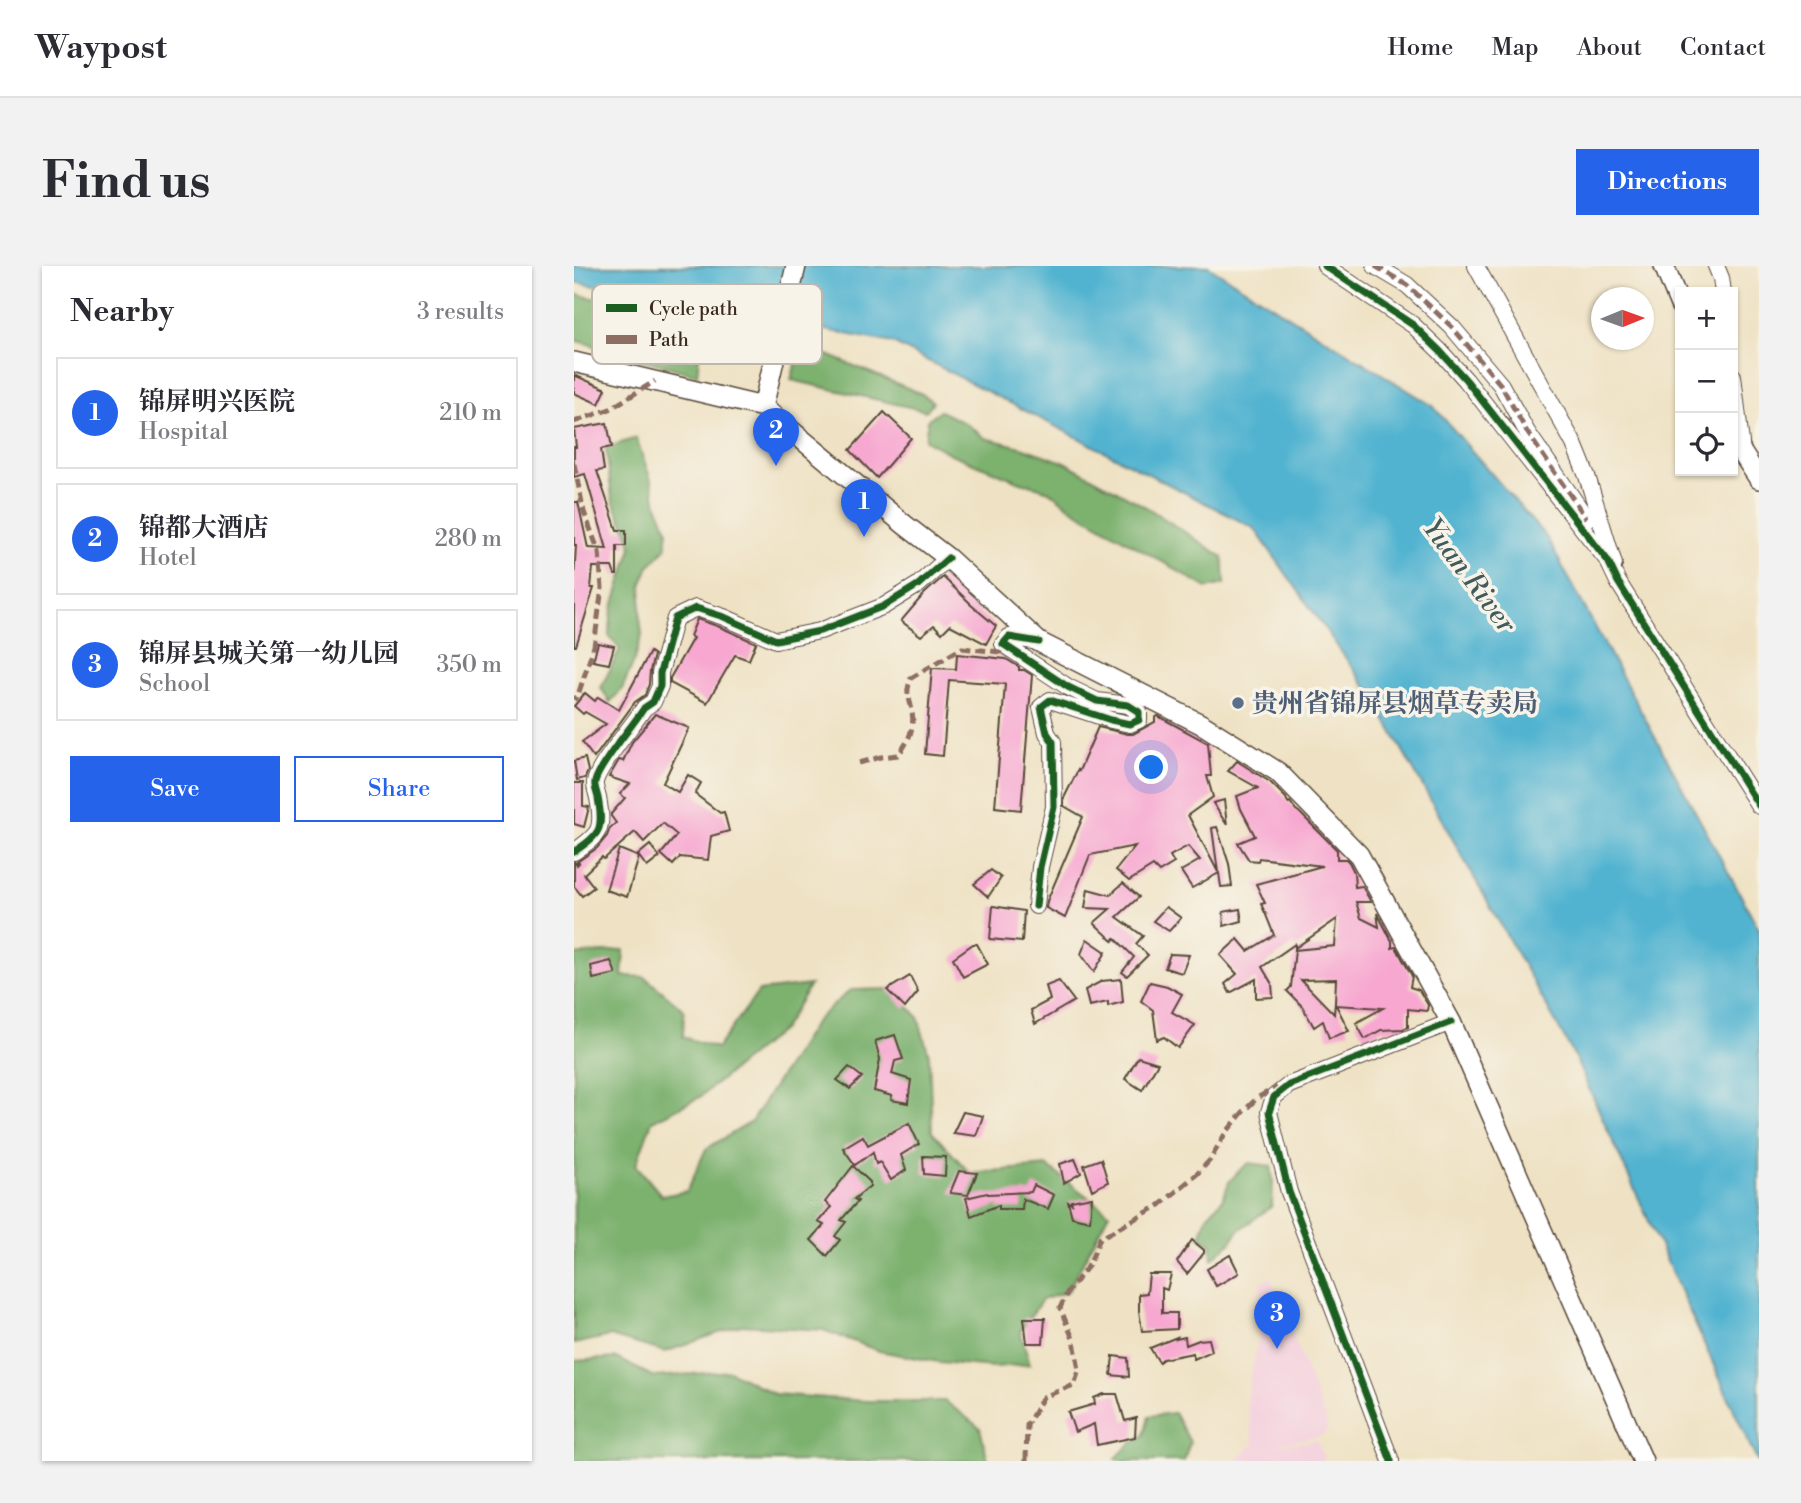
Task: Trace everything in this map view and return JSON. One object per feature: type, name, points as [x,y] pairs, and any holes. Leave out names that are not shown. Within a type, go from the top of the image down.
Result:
[{"type":"main road","points":[[792,284],[796,266]]},
{"type":"main road","points":[[1664,266],[1675,293]]},
{"type":"main road","points":[[574,362],[763,407],[948,558],[1039,642],[1203,725],[1278,772],[1359,855],[1451,1022],[1643,1461]]},
{"type":"main road","points":[[763,407],[773,364]]},
{"type":"main road","points":[[1738,443],[1759,479]]},
{"type":"street","points":[[1325,266],[1413,325],[1466,380],[1608,561],[1618,582],[1759,806]]},
{"type":"street","points":[[1375,266],[1406,285],[1452,327],[1501,385],[1527,432],[1612,555]]},
{"type":"street","points":[[1476,266],[1574,444],[1587,476],[1618,582]]},
{"type":"street","points":[[1716,266],[1722,287]]},
{"type":"street","points":[[1737,413],[1742,453]]},
{"type":"street","points":[[574,852],[593,839],[600,829],[595,782],[604,764],[644,708],[653,702],[660,687],[660,673],[675,618],[696,608],[776,640],[820,631],[884,606],[918,585],[948,558]]},
{"type":"street","points":[[1036,906],[1040,867],[1054,807],[1053,742],[1047,733],[1041,707],[1050,700],[1111,720],[1130,724],[1139,720],[1139,712],[1128,705],[1097,701],[1068,687],[1003,644],[1009,637],[1039,642]]},
{"type":"street","points":[[1391,1461],[1289,1192],[1269,1112],[1274,1097],[1289,1085],[1451,1022]]},
{"type":"shaded area","points":[[1271,1278],[1329,1429],[1321,1436],[1269,1445],[1317,1441],[1325,1461],[1236,1461],[1254,1446],[1247,1404],[1261,1326],[1260,1282]]},
{"type":"green space","points":[[574,294],[592,298],[592,345],[574,340]]},
{"type":"green space","points":[[822,353],[922,394],[933,402],[926,411],[791,380],[795,364],[822,364]]},
{"type":"green space","points":[[658,364],[698,364],[697,375]]},
{"type":"green space","points":[[940,411],[967,424],[985,438],[1066,463],[1148,508],[1223,557],[1225,584],[1207,588],[1072,509],[1049,491],[951,454],[925,440],[928,419]]},
{"type":"green space","points":[[636,438],[656,503],[668,530],[666,548],[649,566],[642,583],[642,635],[635,659],[622,689],[610,702],[601,688],[620,649],[609,636],[612,610],[632,547],[612,499],[606,448]]},
{"type":"green space","points":[[624,950],[622,976],[645,977],[684,1010],[683,1037],[717,1048],[759,991],[810,985],[783,1029],[700,1097],[652,1121],[636,1165],[662,1196],[687,1191],[706,1149],[751,1122],[816,1021],[850,990],[893,989],[918,1017],[929,1055],[932,1132],[970,1173],[1047,1166],[1109,1213],[1068,1291],[1042,1300],[1020,1331],[1030,1364],[993,1367],[939,1362],[879,1351],[823,1330],[741,1325],[665,1352],[610,1336],[574,1344],[574,955]]},
{"type":"green space","points":[[1249,1163],[1271,1166],[1272,1206],[1238,1231],[1230,1243],[1212,1259],[1211,1243],[1200,1238],[1207,1216],[1223,1199],[1229,1182]]},
{"type":"green space","points":[[616,1358],[654,1377],[730,1371],[774,1394],[866,1401],[945,1401],[980,1428],[988,1461],[574,1461],[574,1361]]},
{"type":"green space","points":[[1174,1413],[1190,1442],[1184,1461],[1115,1459],[1144,1435],[1149,1416]]},
{"type":"water","name":"Yuan River","points":[[574,266],[1208,266],[1433,406],[1547,538],[1759,929],[1759,1461],[1574,1055],[1371,694],[1254,528],[893,343],[822,329],[822,284],[592,285],[574,282]]},
{"type":"building","points":[[574,375],[606,389],[599,404],[574,393]]},
{"type":"building","points":[[884,412],[911,438],[877,478],[850,450]]},
{"type":"building","points":[[607,423],[612,447],[601,449],[604,470],[597,471],[617,530],[626,530],[626,546],[617,546],[617,575],[612,567],[593,567],[591,588],[594,588],[574,646],[574,502],[578,502],[588,548],[607,549],[585,474],[574,477],[574,429]]},
{"type":"building","points":[[943,577],[996,626],[986,644],[950,625],[942,633],[934,625],[921,636],[901,621]]},
{"type":"building","points":[[697,619],[756,643],[749,660],[735,655],[707,703],[670,683],[670,678],[693,638],[690,636]]},
{"type":"building","points":[[598,643],[614,646],[609,664],[593,661]]},
{"type":"building","points":[[650,652],[654,655],[645,695],[635,702],[594,758],[582,742],[606,724],[585,712],[583,714],[574,706],[585,693],[595,701],[598,697],[619,710]]},
{"type":"building","points":[[957,654],[1006,659],[1019,667],[1019,670],[1032,675],[1021,810],[995,807],[1005,684],[949,680],[943,756],[925,754],[932,668],[956,669]]},
{"type":"building","points":[[655,714],[689,728],[663,783],[678,792],[688,775],[701,783],[695,794],[720,813],[724,812],[729,831],[711,836],[708,860],[680,857],[673,865],[661,854],[677,835],[663,823],[644,842],[635,832],[584,874],[594,887],[582,896],[574,886],[574,862],[577,865],[577,862],[597,848],[616,823],[611,814],[625,798],[620,794],[630,784],[609,777]]},
{"type":"building","points":[[1158,716],[1208,743],[1211,776],[1207,776],[1213,797],[1188,815],[1218,872],[1212,828],[1217,827],[1229,864],[1232,886],[1221,887],[1219,873],[1192,888],[1181,871],[1200,860],[1188,846],[1170,856],[1174,863],[1159,872],[1153,866],[1129,881],[1116,870],[1135,846],[1090,855],[1065,918],[1046,908],[1083,817],[1064,806],[1064,798],[1098,727],[1133,734],[1155,722]]},
{"type":"building","points":[[585,758],[588,771],[585,778],[577,780],[574,761]]},
{"type":"building","points":[[1237,761],[1270,782],[1337,850],[1337,859],[1346,859],[1349,862],[1354,872],[1355,887],[1362,886],[1371,902],[1356,902],[1361,918],[1379,927],[1377,913],[1392,941],[1392,948],[1396,947],[1412,976],[1410,987],[1419,990],[1428,1005],[1427,1011],[1408,1009],[1408,1027],[1381,1030],[1365,1039],[1356,1023],[1383,1008],[1336,1005],[1349,1031],[1329,1038],[1323,1021],[1314,1027],[1302,1006],[1287,991],[1291,987],[1295,950],[1335,946],[1337,919],[1262,967],[1272,984],[1273,997],[1256,998],[1256,979],[1230,993],[1225,984],[1237,974],[1220,955],[1238,939],[1248,951],[1274,935],[1261,904],[1265,903],[1256,884],[1322,866],[1259,858],[1258,861],[1249,860],[1238,843],[1255,836],[1237,796],[1258,788],[1228,771]],"holes":[[[1336,979],[1334,1014],[1301,980]]]},
{"type":"building","points":[[574,783],[583,783],[583,806],[589,807],[584,827],[574,824]]},
{"type":"building","points":[[1224,800],[1227,825],[1213,803]]},
{"type":"building","points":[[650,845],[660,857],[647,867],[638,855]]},
{"type":"building","points":[[619,849],[639,857],[627,897],[606,890]]},
{"type":"building","points":[[991,870],[1001,878],[988,897],[974,884]]},
{"type":"building","points":[[1123,883],[1139,897],[1117,917],[1143,936],[1136,944],[1148,955],[1127,976],[1122,972],[1134,957],[1115,938],[1113,941],[1094,923],[1110,909],[1085,908],[1088,889],[1110,895]]},
{"type":"building","points":[[993,906],[1024,911],[1022,942],[990,939]]},
{"type":"building","points":[[1166,907],[1181,918],[1169,931],[1153,921]]},
{"type":"building","points":[[1240,909],[1242,921],[1224,926],[1223,912]]},
{"type":"building","points":[[1087,939],[1106,952],[1094,972],[1081,954]]},
{"type":"building","points":[[977,944],[988,964],[963,977],[953,958]]},
{"type":"building","points":[[1170,954],[1189,955],[1182,973],[1165,968]]},
{"type":"building","points":[[611,961],[616,974],[593,979],[591,966]]},
{"type":"building","points":[[910,976],[918,992],[905,1008],[887,990]]},
{"type":"building","points":[[1121,979],[1123,1002],[1108,1006],[1108,1002],[1089,1006],[1085,990],[1102,981]]},
{"type":"building","points":[[1059,981],[1074,1001],[1035,1024],[1031,1010],[1050,1000],[1046,986]]},
{"type":"building","points":[[1150,982],[1167,986],[1182,994],[1172,1012],[1195,1025],[1178,1048],[1164,1037],[1157,1040],[1153,1010],[1141,1001]]},
{"type":"building","points":[[895,1035],[903,1059],[895,1061],[892,1074],[911,1080],[908,1103],[891,1100],[892,1096],[874,1091],[880,1059],[875,1041]]},
{"type":"building","points":[[1138,1057],[1158,1063],[1142,1090],[1125,1079]]},
{"type":"building","points":[[849,1067],[862,1077],[850,1089],[837,1080]]},
{"type":"building","points":[[963,1112],[983,1116],[976,1136],[953,1133]]},
{"type":"building","points":[[909,1123],[919,1144],[901,1155],[906,1170],[891,1180],[880,1162],[876,1164],[873,1152],[855,1165],[843,1148],[863,1136],[868,1145]]},
{"type":"building","points":[[923,1156],[946,1157],[945,1176],[924,1174]]},
{"type":"building","points":[[1075,1159],[1081,1173],[1064,1183],[1060,1164]]},
{"type":"building","points":[[1101,1159],[1108,1182],[1092,1190],[1084,1165]]},
{"type":"building","points":[[853,1166],[870,1182],[870,1186],[854,1199],[858,1201],[841,1220],[846,1222],[835,1236],[840,1240],[827,1256],[811,1240],[824,1225],[818,1222],[831,1207],[825,1202]]},
{"type":"building","points":[[959,1171],[977,1173],[968,1195],[950,1193]]},
{"type":"building","points":[[1034,1185],[1054,1195],[1048,1209],[1023,1199],[1022,1209],[999,1209],[999,1205],[971,1216],[966,1198],[987,1193],[1031,1192]]},
{"type":"building","points":[[1092,1197],[1090,1221],[1072,1217],[1068,1202],[1072,1204],[1071,1201]]},
{"type":"building","points":[[1192,1240],[1204,1253],[1187,1274],[1177,1262]]},
{"type":"building","points":[[1230,1255],[1239,1273],[1216,1286],[1207,1269]]},
{"type":"building","points":[[1149,1274],[1171,1274],[1167,1290],[1162,1288],[1162,1313],[1177,1313],[1177,1329],[1142,1331],[1139,1294],[1147,1293]]},
{"type":"building","points":[[1024,1318],[1045,1318],[1043,1343],[1027,1343]]},
{"type":"building","points":[[1177,1337],[1176,1339],[1185,1337],[1186,1345],[1209,1339],[1212,1351],[1194,1359],[1193,1353],[1159,1362],[1150,1348]]},
{"type":"building","points":[[1113,1356],[1128,1358],[1129,1377],[1111,1375]]},
{"type":"building","points":[[1104,1394],[1117,1394],[1125,1421],[1136,1418],[1135,1437],[1097,1445],[1094,1424],[1075,1432],[1068,1412],[1095,1404],[1094,1398]]},
{"type":"marked path","points":[[1375,266],[1407,285],[1452,327],[1501,385],[1527,432],[1586,518]]},
{"type":"marked path","points":[[574,422],[610,409],[655,381]]},
{"type":"marked path","points":[[574,464],[584,512],[599,552],[602,588],[594,646],[574,700]]},
{"type":"marked path","points":[[859,763],[898,755],[905,745],[912,724],[908,692],[911,678],[962,648],[1000,652],[1003,644]]},
{"type":"marked path","points":[[1026,1461],[1027,1425],[1043,1397],[1074,1385],[1079,1370],[1074,1341],[1060,1308],[1068,1291],[1089,1265],[1100,1238],[1160,1205],[1197,1174],[1243,1112],[1257,1098],[1277,1087]]},
{"type":"cycle path","points":[[1325,266],[1413,325],[1466,380],[1608,561],[1618,582],[1759,806]]},
{"type":"cycle path","points":[[574,852],[598,830],[600,817],[595,784],[598,775],[644,708],[653,702],[660,686],[660,673],[675,618],[696,608],[776,640],[820,631],[884,606],[918,585],[948,558]]},
{"type":"cycle path","points":[[1036,906],[1040,867],[1054,807],[1053,742],[1047,733],[1041,707],[1050,700],[1111,720],[1130,724],[1139,720],[1139,712],[1128,705],[1097,701],[1068,687],[1003,644],[1009,637],[1039,642]]},
{"type":"cycle path","points":[[1391,1461],[1289,1192],[1269,1112],[1274,1097],[1289,1085],[1451,1022]]},
{"type":"place","name":"锦都大酒店","points":[[776,466]]},
{"type":"place","name":"锦屏明兴医院","points":[[864,537]]},
{"type":"place","name":"贵州省锦屏县烟草专卖局","points":[[1238,703]]},
{"type":"place","name":"锦屏县城关第一幼儿园","points":[[1277,1349]]}]
